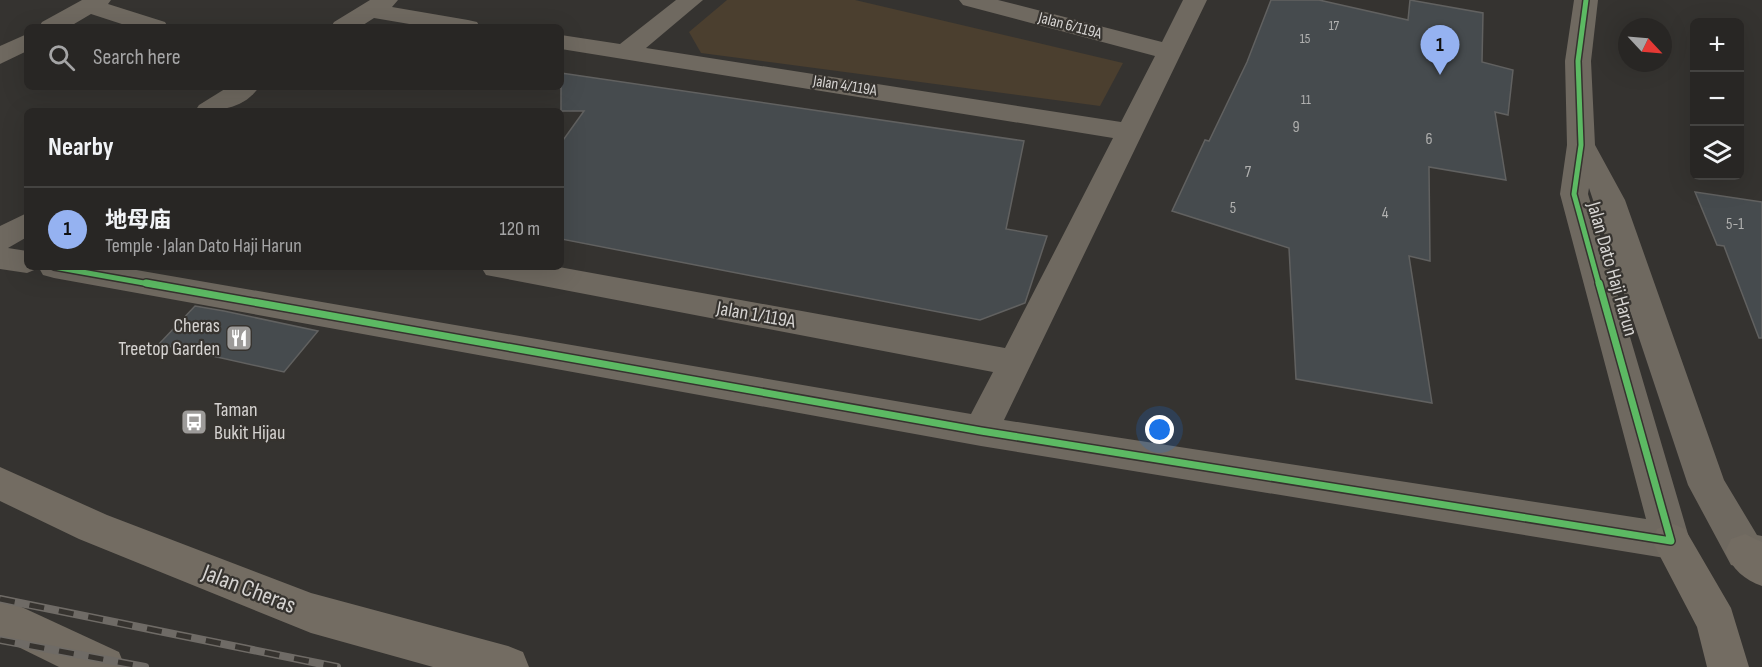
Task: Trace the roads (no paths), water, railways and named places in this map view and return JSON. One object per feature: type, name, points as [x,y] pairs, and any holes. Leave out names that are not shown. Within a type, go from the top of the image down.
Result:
[{"type":"highway","name":"Jalan Cheras","points":[[0,483],[93,527],[311,613],[508,667]]},
{"type":"highway","points":[[1671,541],[1716,622],[1728,667]]},
{"type":"highway","points":[[0,617],[104,667]]},
{"type":"street","points":[[625,51],[691,0]]},
{"type":"street","name":"Jalan 6/119A","points":[[971,0],[1169,52]]},
{"type":"street","points":[[981,431],[1195,0]]},
{"type":"street","name":"Jalan Dato Haji Harun","points":[[1586,0],[1578,61],[1581,145],[1574,195],[1671,541]]},
{"type":"street","points":[[56,24],[95,3],[148,24]]},
{"type":"street","points":[[348,24],[379,5],[456,24]]},
{"type":"street","name":"Jalan 4/119A","points":[[564,42],[1130,132]]},
{"type":"street","points":[[0,56],[24,43]]},
{"type":"street","points":[[213,108],[241,90]]},
{"type":"street","name":"Jalan Dato Haji Harun","points":[[1581,145],[1610,200],[1707,485],[1756,558]]},
{"type":"street","points":[[0,240],[24,225]]},
{"type":"street","points":[[0,258],[24,262]]},
{"type":"street","points":[[71,270],[981,431],[1671,541]]},
{"type":"street","name":"Jalan 1/119A","points":[[512,270],[1016,363]]},
{"type":"railway","points":[[0,599],[337,667]]},
{"type":"railway","points":[[0,640],[145,667]]},
{"type":"place","name":"地母庙","points":[[1440,75]]},
{"type":"place","name":"Cheras Treetop Garden","points":[[239,338]]},
{"type":"place","name":"Taman Bukit Hijau","points":[[194,422]]}]
